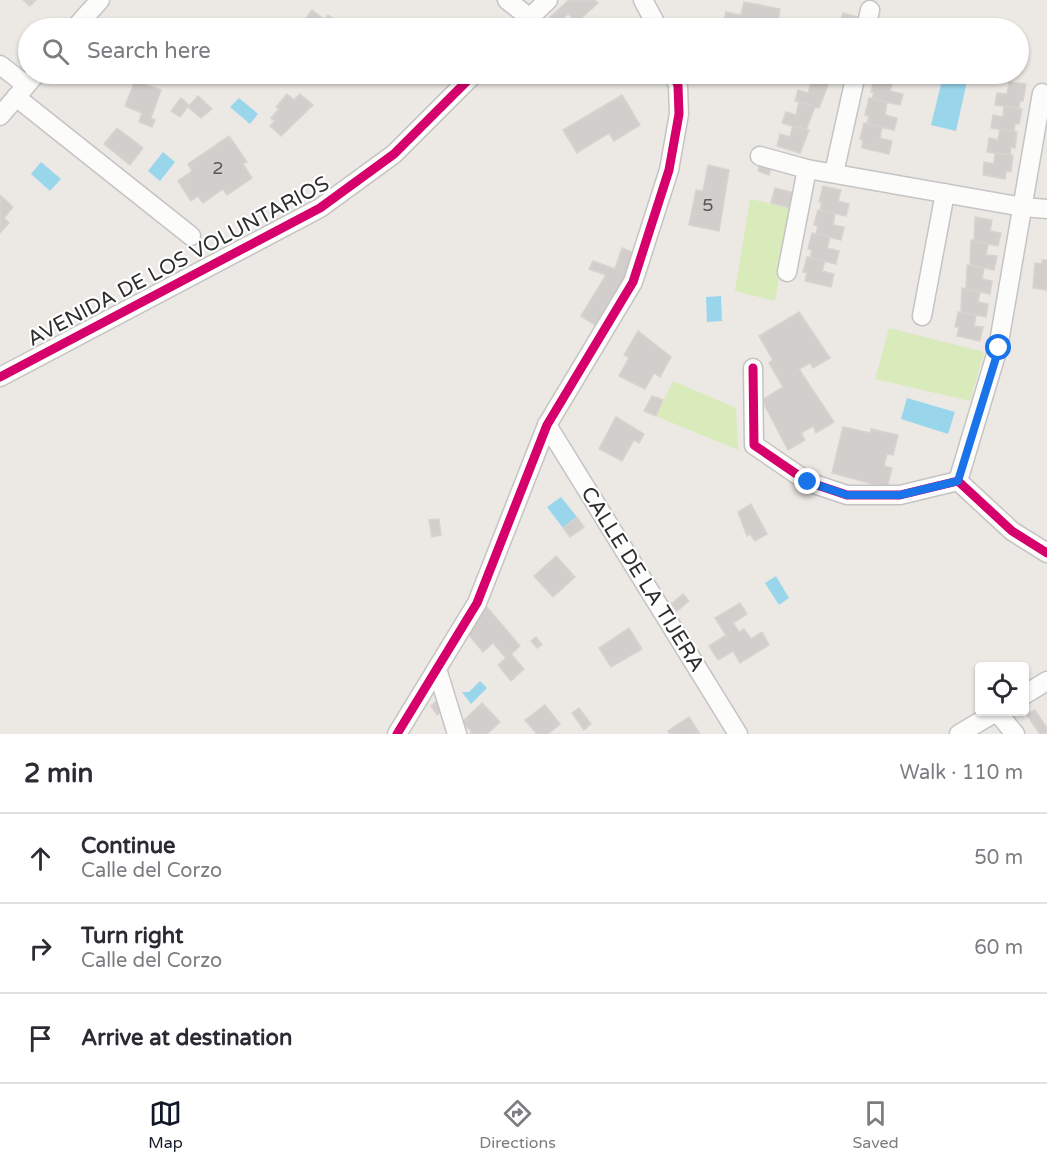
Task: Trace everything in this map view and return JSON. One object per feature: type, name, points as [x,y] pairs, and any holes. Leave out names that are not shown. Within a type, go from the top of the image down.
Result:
[{"type":"street","points":[[84,18],[100,0]]},
{"type":"street","points":[[507,0],[520,18]]},
{"type":"street","points":[[529,18],[548,0]]},
{"type":"street","points":[[643,0],[653,18]]},
{"type":"street","points":[[868,18],[870,10]]},
{"type":"street","points":[[0,65],[18,79]]},
{"type":"street","name":"AVENIDA DE LOS VOLUNTARIOS","points":[[0,377],[222,262],[320,208],[394,154],[464,84]]},
{"type":"street","points":[[397,734],[477,603],[547,424],[633,282],[669,170],[679,114],[677,84]]},
{"type":"street","points":[[834,173],[854,84]]},
{"type":"street","points":[[0,116],[26,85],[191,236]]},
{"type":"street","points":[[958,481],[999,348],[1042,93]]},
{"type":"street","points":[[760,156],[807,169],[1023,207],[1047,209]]},
{"type":"street","points":[[787,272],[807,169]]},
{"type":"street","points":[[922,316],[945,193]]},
{"type":"street","points":[[753,368],[754,445],[808,482],[847,495],[900,495],[958,481]]},
{"type":"street","name":"CALLE DE LA TIJERA","points":[[547,424],[738,734]]},
{"type":"street","points":[[958,481],[1012,531],[1047,553]]},
{"type":"street","points":[[437,669],[458,734]]},
{"type":"street","points":[[1029,692],[1047,681]]},
{"type":"street","points":[[959,734],[988,716]]},
{"type":"street","points":[[1000,716],[1015,734]]},
{"type":"green space","points":[[750,199],[791,208],[775,301],[735,291]]},
{"type":"green space","points":[[889,328],[984,352],[970,401],[875,379]]},
{"type":"green space","points":[[673,381],[736,408],[738,450],[656,416]]},
{"type":"water","points":[[941,84],[966,84],[956,131],[931,125]]},
{"type":"water","points":[[239,98],[258,114],[250,124],[230,107]]},
{"type":"water","points":[[163,152],[175,162],[160,181],[148,171]]},
{"type":"water","points":[[41,162],[61,179],[50,191],[31,174]]},
{"type":"water","points":[[721,296],[722,321],[707,322],[706,297]]},
{"type":"water","points":[[907,398],[955,412],[948,434],[901,419]]},
{"type":"water","points":[[561,497],[577,517],[563,528],[547,507]]},
{"type":"water","points":[[776,576],[789,598],[779,605],[765,583]]},
{"type":"water","points":[[480,681],[487,688],[471,704],[462,692],[469,692]]},
{"type":"building","points":[[23,0],[36,0],[30,6]]},
{"type":"building","points":[[569,0],[595,0],[598,3],[581,18],[572,18],[568,14],[564,18],[549,18]]},
{"type":"building","points":[[744,2],[780,9],[779,18],[725,18],[726,12],[741,15]]},
{"type":"building","points":[[312,10],[322,18],[306,18]]},
{"type":"building","points":[[843,13],[858,17],[858,18],[841,18]]},
{"type":"building","points":[[134,84],[144,84],[161,90],[151,118],[155,120],[152,127],[139,122],[142,113],[125,106]]},
{"type":"building","points":[[811,84],[828,85],[819,108],[795,101],[798,90],[808,93]]},
{"type":"building","points":[[873,84],[892,84],[890,91],[903,94],[900,105],[872,99],[874,93],[871,92]]},
{"type":"building","points":[[1009,84],[1026,84],[1023,101],[1020,101],[1019,108],[995,105],[997,93],[1007,94]]},
{"type":"building","points":[[287,94],[294,100],[300,94],[313,105],[281,136],[270,126],[275,121],[271,118],[279,109],[276,107]]},
{"type":"building","points":[[622,95],[640,125],[614,141],[609,133],[577,153],[563,130]]},
{"type":"building","points":[[198,96],[212,109],[201,118],[188,107]]},
{"type":"building","points":[[181,98],[189,105],[180,117],[171,111]]},
{"type":"building","points":[[869,98],[887,102],[885,115],[897,118],[894,130],[867,124],[869,116],[865,115]]},
{"type":"building","points":[[799,102],[815,107],[806,130],[782,123],[786,112],[796,115]]},
{"type":"building","points":[[1004,106],[1022,109],[1019,124],[1015,124],[1014,132],[991,128],[993,115],[1003,117]]},
{"type":"building","points":[[864,123],[882,127],[880,138],[892,141],[889,154],[862,148],[863,140],[860,139]]},
{"type":"building","points":[[793,126],[809,130],[800,153],[777,146],[780,134],[790,137]]},
{"type":"building","points":[[117,128],[143,148],[130,165],[104,144]]},
{"type":"building","points":[[1000,129],[1017,132],[1015,148],[1011,147],[1010,155],[987,152],[989,138],[998,140]]},
{"type":"building","points":[[229,136],[247,162],[243,164],[252,178],[227,195],[223,189],[203,203],[198,196],[191,201],[178,181],[192,171],[188,164]]},
{"type":"building","points":[[995,153],[1013,155],[1011,172],[1006,171],[1005,179],[983,175],[984,162],[994,164]]},
{"type":"building","points":[[760,164],[771,168],[769,175],[758,171]]},
{"type":"building","points":[[708,165],[729,170],[719,231],[689,225],[696,190],[703,191]]},
{"type":"building","points":[[823,186],[841,190],[838,201],[849,204],[846,216],[820,210],[822,202],[819,202]]},
{"type":"building","points":[[775,188],[795,193],[791,208],[771,203]]},
{"type":"building","points":[[0,195],[13,207],[4,218],[9,223],[0,233]]},
{"type":"building","points":[[818,210],[835,214],[833,225],[844,227],[841,240],[816,234],[818,226],[814,225]]},
{"type":"building","points":[[975,217],[992,220],[990,231],[1001,233],[998,246],[974,241]]},
{"type":"building","points":[[812,233],[830,237],[827,248],[839,251],[836,264],[810,258],[812,250],[808,249]]},
{"type":"building","points":[[971,240],[988,244],[986,255],[997,256],[994,270],[970,265]]},
{"type":"building","points":[[622,248],[634,253],[623,280],[595,325],[581,316],[606,275],[589,269],[593,261],[615,269]]},
{"type":"building","points":[[807,257],[825,261],[822,271],[834,274],[831,287],[805,281],[807,273],[803,272]]},
{"type":"building","points":[[1042,260],[1047,260],[1047,290],[1033,288],[1035,263],[1042,264]]},
{"type":"building","points":[[967,265],[984,268],[982,279],[992,281],[990,294],[966,289]]},
{"type":"building","points":[[962,288],[980,292],[978,302],[988,304],[986,317],[961,312]]},
{"type":"building","points":[[799,312],[830,358],[813,368],[810,363],[799,369],[834,422],[816,433],[813,426],[801,433],[805,440],[788,450],[762,400],[783,387],[769,363],[773,360],[759,336]]},
{"type":"building","points":[[958,312],[976,315],[974,326],[983,327],[980,341],[957,336],[959,327],[955,327]]},
{"type":"building","points":[[638,331],[671,357],[660,377],[654,373],[645,389],[619,376],[629,358],[624,355]]},
{"type":"building","points":[[652,396],[663,400],[656,416],[644,411]]},
{"type":"building","points":[[616,417],[644,434],[639,443],[634,440],[622,461],[599,449]]},
{"type":"building","points":[[843,427],[870,433],[871,429],[898,435],[893,455],[887,454],[884,466],[892,468],[887,488],[832,473]]},
{"type":"building","points":[[751,504],[767,534],[755,541],[750,534],[747,536],[738,512]]},
{"type":"building","points":[[577,517],[584,527],[570,537],[563,528]]},
{"type":"building","points":[[439,519],[441,535],[432,537],[429,520]]},
{"type":"building","points":[[556,556],[575,577],[553,597],[534,576]]},
{"type":"building","points":[[683,594],[689,601],[677,611],[671,604]]},
{"type":"building","points":[[740,603],[747,614],[733,623],[739,632],[744,629],[751,639],[762,632],[769,645],[740,663],[733,651],[718,660],[709,646],[726,635],[715,618]]},
{"type":"building","points":[[486,606],[520,646],[511,654],[524,669],[511,681],[498,665],[506,658],[493,643],[483,652],[468,634]]},
{"type":"building","points":[[629,628],[642,649],[611,667],[599,648]]},
{"type":"building","points":[[536,637],[542,645],[537,648],[531,641]]},
{"type":"building","points":[[437,701],[444,709],[437,715],[431,706]]},
{"type":"building","points":[[482,703],[500,722],[487,734],[470,734],[471,731],[462,722]]},
{"type":"building","points":[[545,705],[560,724],[548,734],[537,734],[525,720]]},
{"type":"building","points":[[579,708],[591,724],[584,730],[572,713]]},
{"type":"building","points":[[1035,710],[1047,728],[1047,734],[1040,734],[1027,716]]},
{"type":"building","points":[[689,717],[700,734],[670,734],[668,731]]},
{"type":"cycle path","points":[[0,377],[320,208],[394,154],[464,84]]},
{"type":"cycle path","points":[[397,734],[477,603],[547,425],[633,282],[669,170],[679,114],[677,84]]},
{"type":"cycle path","points":[[753,368],[754,445],[808,482],[847,495],[900,495],[958,481],[1012,531],[1047,553]]},
{"type":"route","points":[[808,482],[847,495],[900,495],[958,481],[999,348]]}]
